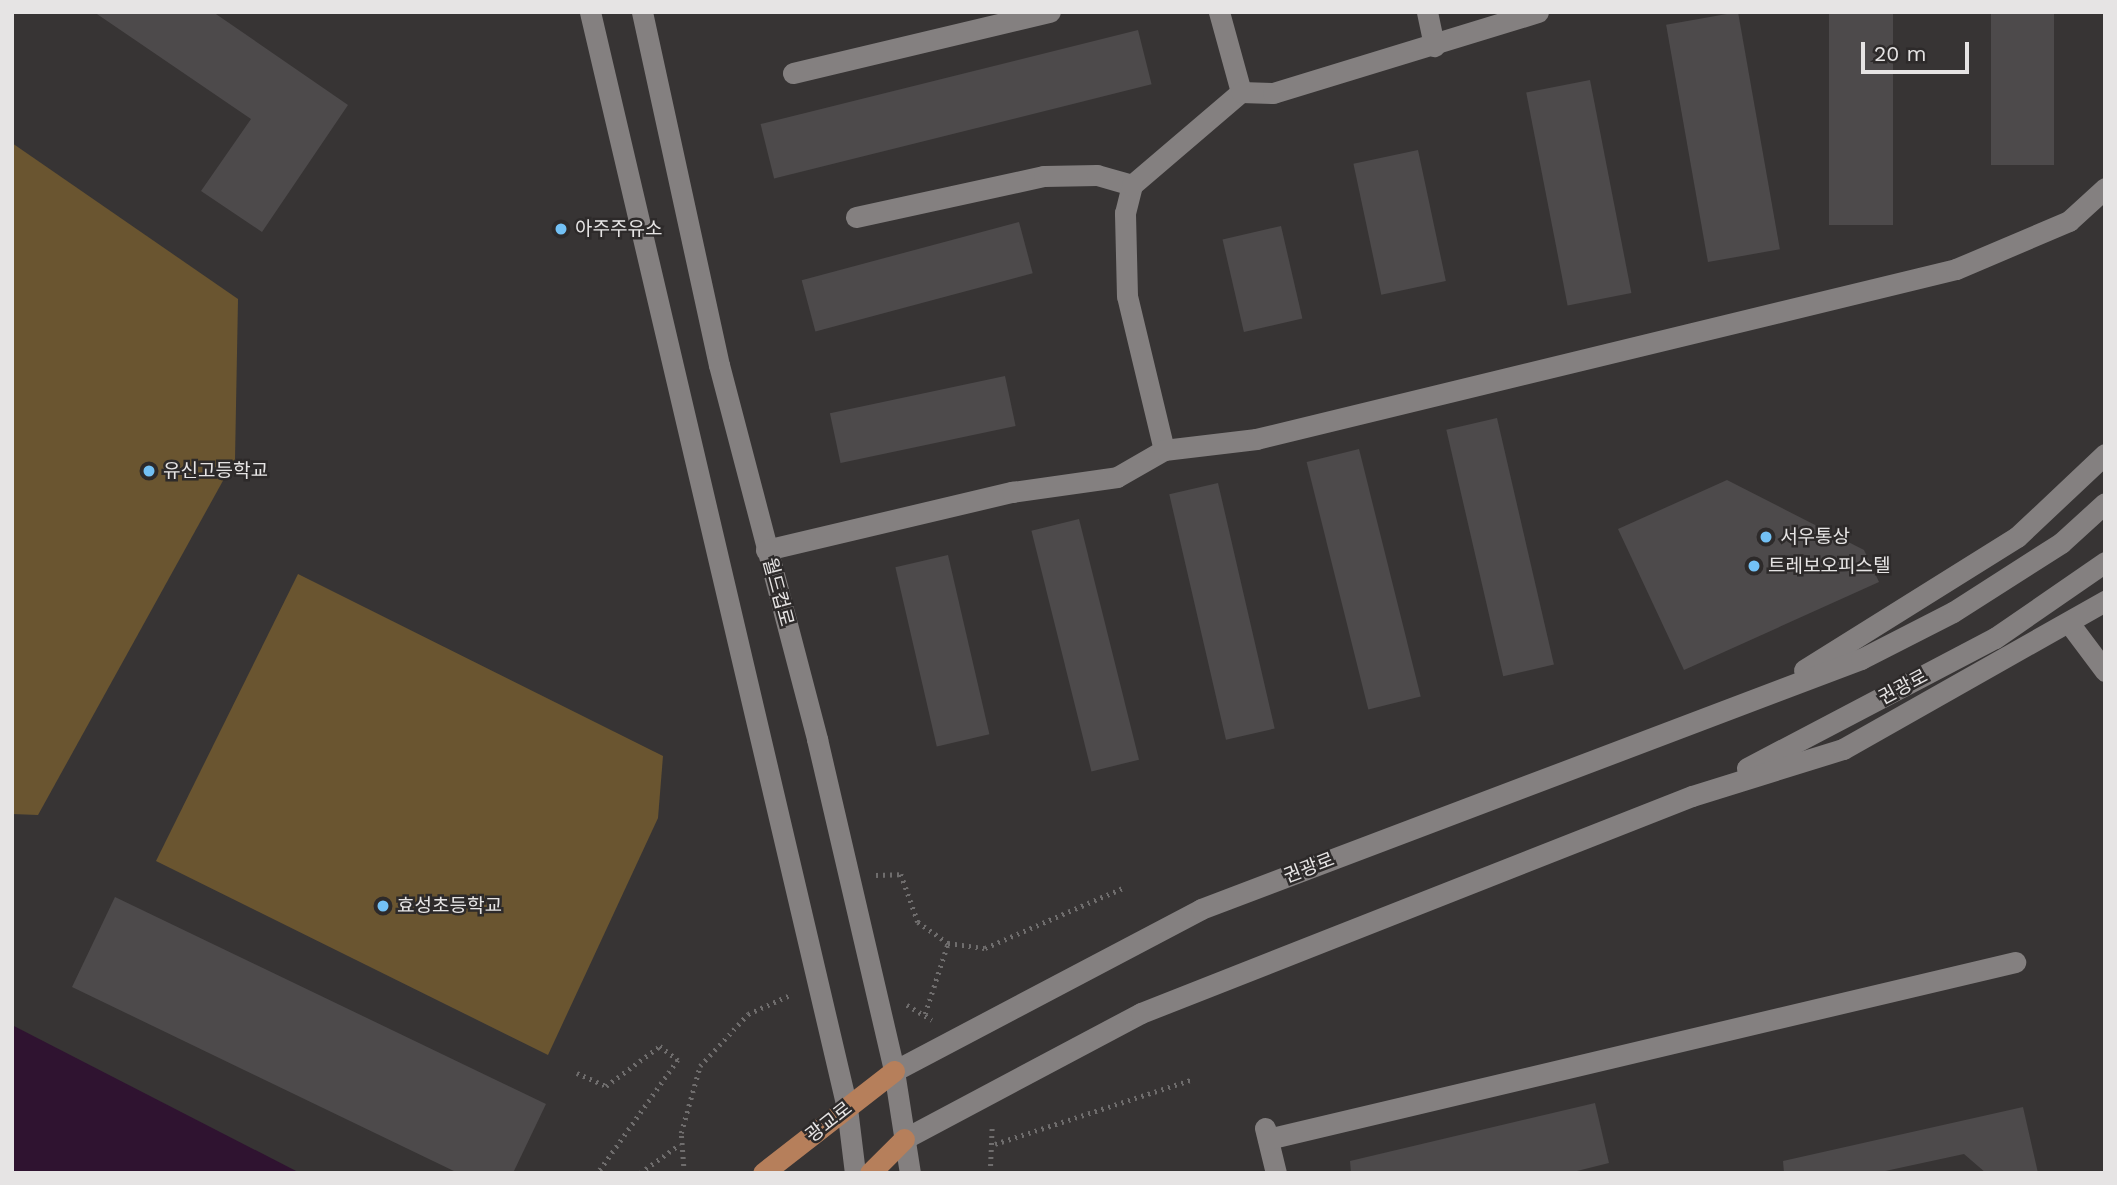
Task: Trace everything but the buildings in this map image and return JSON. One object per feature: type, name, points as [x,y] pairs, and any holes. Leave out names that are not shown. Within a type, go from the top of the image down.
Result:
[{"type":"main road","name":"광교로","points":[[763,1173],[894,1071]]},
{"type":"main road","points":[[870,1173],[904,1139]]},
{"type":"street","points":[[590,12],[846,1108],[855,1173]]},
{"type":"street","name":"월드컵로","points":[[642,12],[766,550],[894,1071],[909,1173]]},
{"type":"street","points":[[793,73],[1049,12]]},
{"type":"street","points":[[1219,12],[1241,92]]},
{"type":"street","points":[[1427,12],[1434,46]]},
{"type":"street","points":[[1164,450],[1127,296],[1125,213],[1132,185],[1241,92],[1273,93],[1434,46],[1538,12]]},
{"type":"street","points":[[856,217],[1044,176],[1097,175],[1132,185]]},
{"type":"street","points":[[766,550],[1012,492],[1117,477],[1164,450],[1256,439],[1956,269],[2069,221],[2105,188]]},
{"type":"street","name":"권광로","points":[[1742,705],[2017,537],[2105,454]]},
{"type":"street","name":"권광로","points":[[894,1071],[1201,909],[1861,659],[1953,612],[2061,543],[2105,503]]},
{"type":"street","name":"권광로","points":[[1692,796],[1995,638],[2105,562]]},
{"type":"street","name":"권광로","points":[[904,1139],[1141,1013],[1692,796],[1843,749],[2105,601]]},
{"type":"street","points":[[2069,623],[2105,671]]},
{"type":"street","points":[[1276,1173],[1266,1134],[2015,962]]},
{"type":"path","points":[[901,874],[918,922],[948,943],[985,948],[1123,888]]},
{"type":"path","points":[[925,1014],[948,943]]},
{"type":"path","points":[[577,1073],[606,1086],[660,1046],[678,1059],[598,1173]]},
{"type":"path","points":[[995,1144],[1191,1080]]},
{"type":"path","points":[[640,1173],[681,1143]]},
{"type":"shaded area","points":[[12,143],[238,299],[235,459],[38,815],[12,814]]},
{"type":"shaded area","points":[[298,574],[663,756],[658,818],[548,1055],[156,861]]},
{"type":"shaded area","points":[[12,1025],[300,1173],[12,1173]]},
{"type":"place","name":"아주주유소","points":[[561,229]]},
{"type":"place","name":"유신고등학교","points":[[149,471]]},
{"type":"place","name":"서우통상","points":[[1766,537]]},
{"type":"place","name":"트레보오피스텔","points":[[1754,566]]},
{"type":"place","name":"효성초등학교","points":[[383,906]]}]
